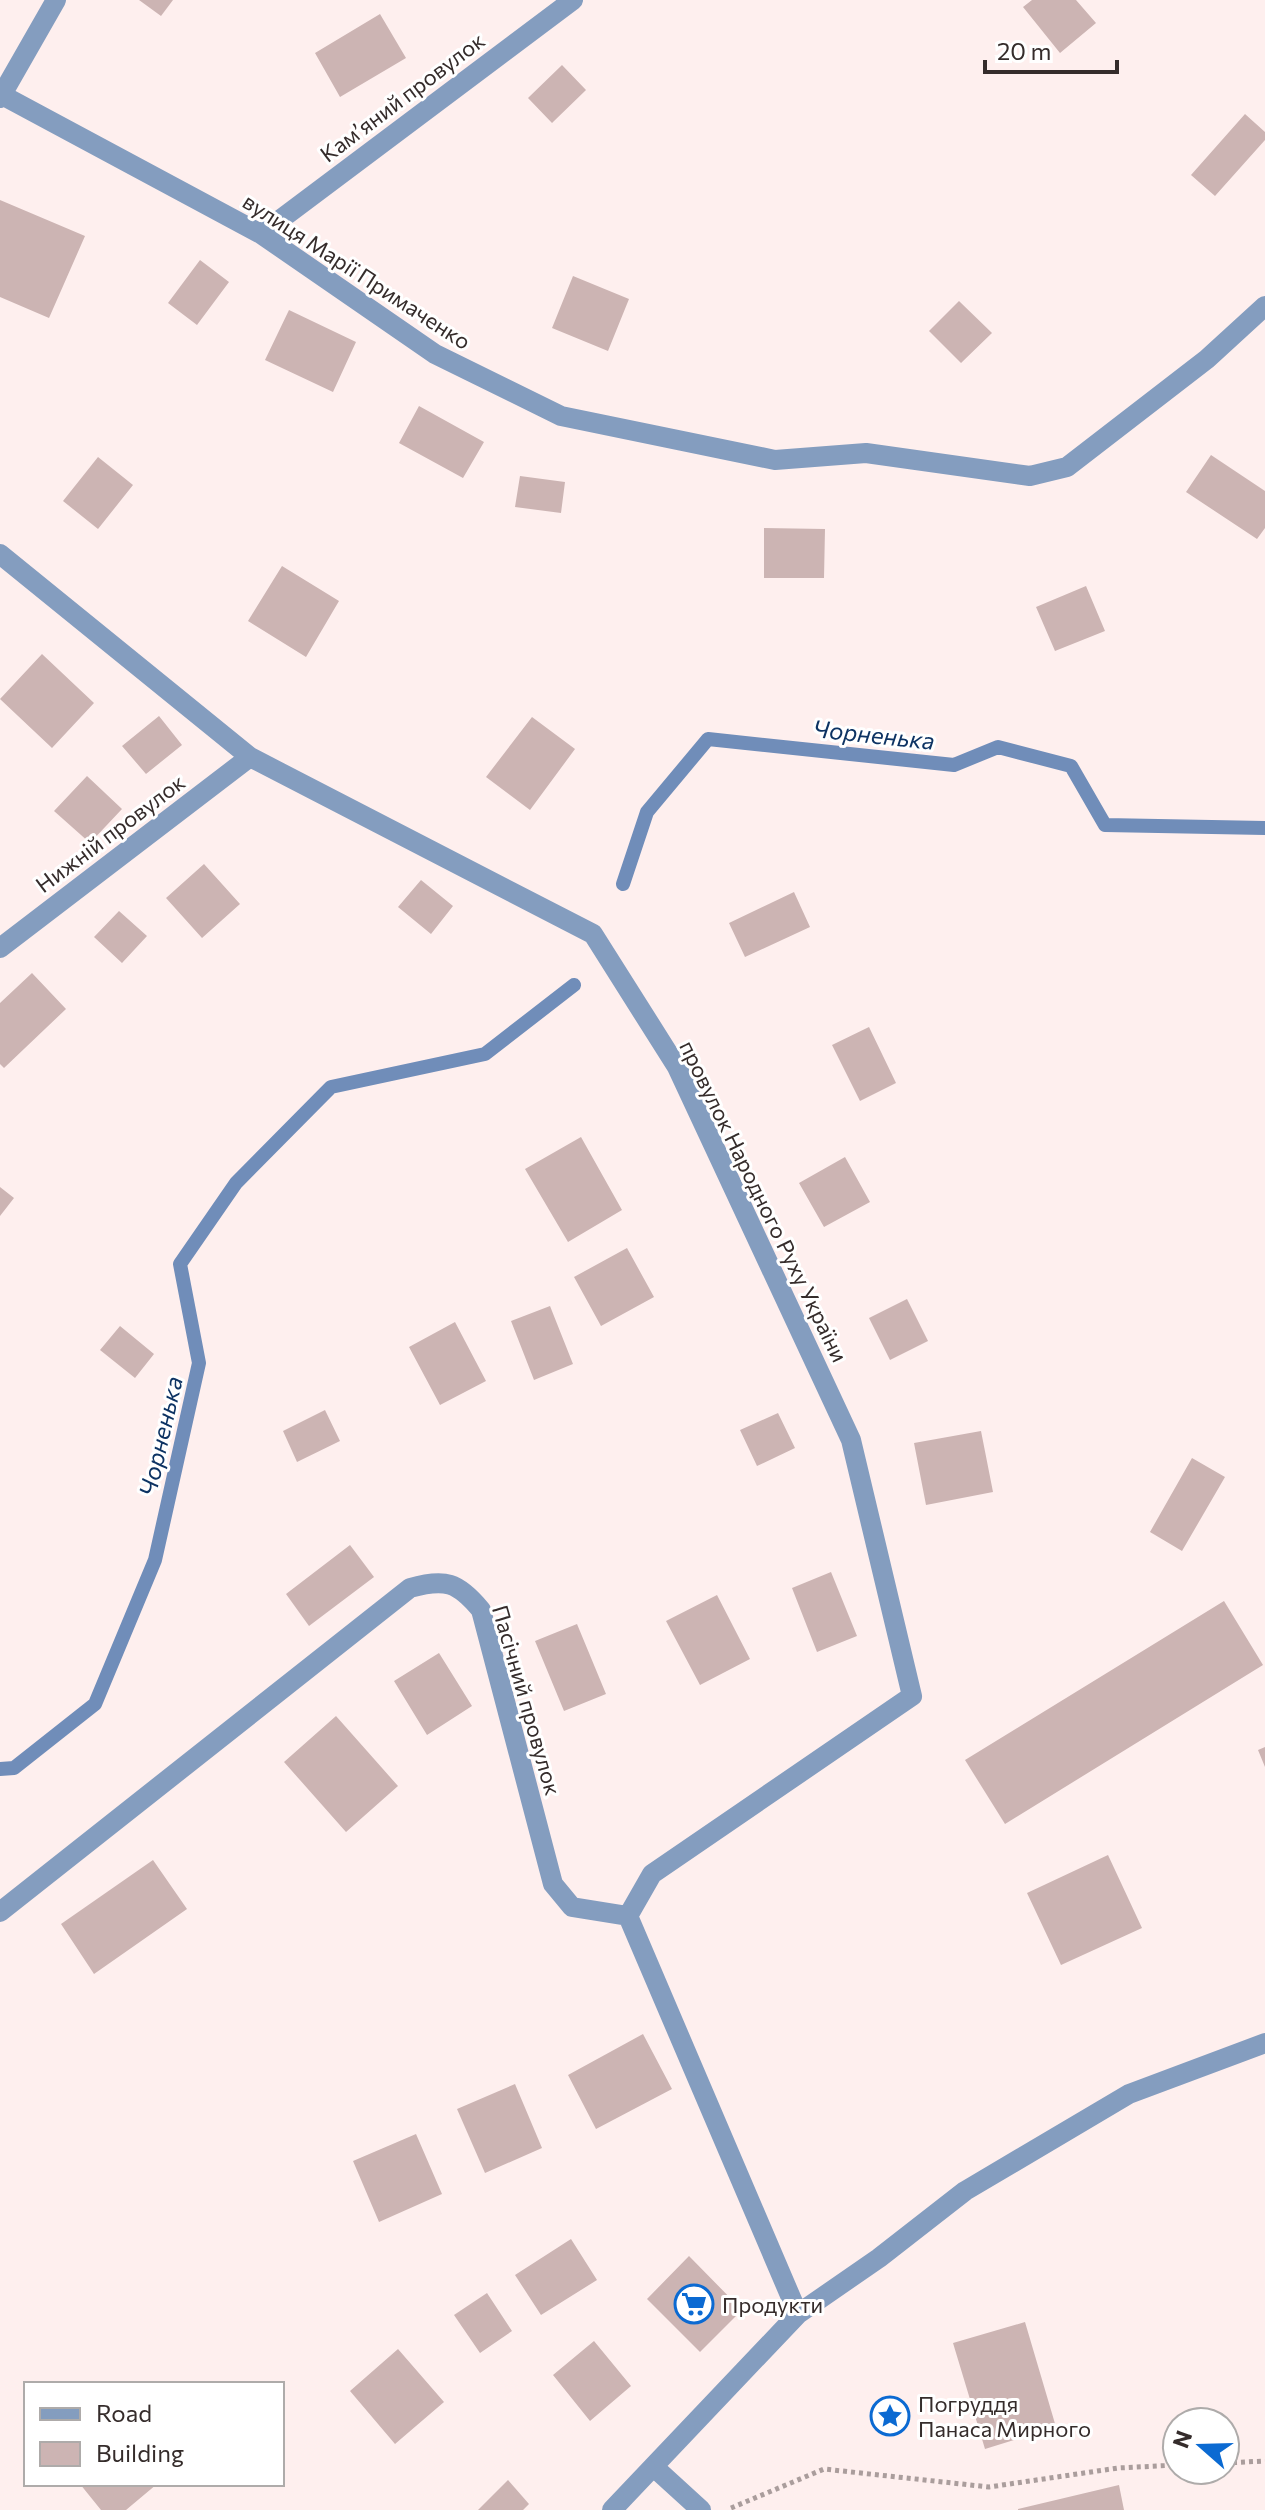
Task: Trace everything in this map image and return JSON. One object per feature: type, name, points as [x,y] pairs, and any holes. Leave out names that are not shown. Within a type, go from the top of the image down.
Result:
[{"type":"street","points":[[1,96],[56,0]]},
{"type":"street","name":"Камʼяний провулок","points":[[261,234],[573,0]]},
{"type":"street","name":"вулиця Марії Примаченко","points":[[1,96],[261,234],[435,354],[561,416],[775,460],[866,453],[1030,476],[1067,467],[1207,359],[1265,306]]},
{"type":"street","name":"провулок Народного Руху України","points":[[0,554],[250,757],[593,934],[677,1067],[851,1440],[912,1696],[652,1874],[628,1916]]},
{"type":"street","name":"Нижній провулок","points":[[0,948],[250,757]]},
{"type":"street","name":"Пасічний провулок","points":[[0,1912],[410,1588],[436,1581],[464,1589],[481,1610],[553,1884],[572,1907],[628,1916]]},
{"type":"street","points":[[628,1916],[798,2314]]},
{"type":"street","points":[[612,2510],[798,2314],[879,2258],[965,2191],[1129,2094],[1265,2043]]},
{"type":"street","points":[[655,2468],[701,2510]]},
{"type":"path","points":[[1241,2462],[1265,2461]]},
{"type":"path","points":[[727,2510],[824,2469],[989,2487],[1118,2468],[1161,2466]]},
{"type":"building","points":[[139,0],[173,0],[161,16]]},
{"type":"building","points":[[1032,0],[1076,0],[1096,23],[1060,53],[1023,7]]},
{"type":"building","points":[[380,14],[406,58],[340,97],[315,53]]},
{"type":"building","points":[[562,65],[586,90],[552,123],[528,98]]},
{"type":"building","points":[[1245,114],[1265,132],[1265,140],[1215,196],[1191,175]]},
{"type":"building","points":[[0,200],[85,236],[49,318],[0,297]]},
{"type":"building","points":[[200,260],[229,282],[197,325],[168,303]]},
{"type":"building","points":[[573,276],[629,299],[608,351],[552,328]]},
{"type":"building","points":[[959,301],[992,333],[961,363],[929,331]]},
{"type":"building","points":[[289,310],[356,342],[333,392],[265,360]]},
{"type":"building","points":[[419,406],[484,442],[463,478],[399,443]]},
{"type":"building","points":[[1211,455],[1265,491],[1265,528],[1257,539],[1186,492]]},
{"type":"building","points":[[98,457],[133,485],[98,529],[63,501]]},
{"type":"building","points":[[520,476],[565,482],[561,513],[515,507]]},
{"type":"building","points":[[764,528],[825,529],[824,578],[764,578]]},
{"type":"building","points":[[282,566],[339,601],[306,657],[248,621]]},
{"type":"building","points":[[1086,586],[1105,631],[1055,651],[1036,607]]},
{"type":"building","points":[[42,654],[94,703],[52,748],[0,699]]},
{"type":"building","points":[[159,716],[182,745],[146,774],[122,746]]},
{"type":"building","points":[[532,717],[575,749],[530,810],[486,777]]},
{"type":"building","points":[[87,776],[122,809],[90,843],[54,811]]},
{"type":"building","points":[[204,864],[240,904],[202,938],[166,898]]},
{"type":"building","points":[[421,880],[453,906],[431,934],[398,907]]},
{"type":"building","points":[[794,892],[810,927],[745,957],[729,923]]},
{"type":"building","points":[[119,911],[147,936],[122,963],[94,937]]},
{"type":"building","points":[[32,973],[66,1009],[4,1068],[0,1064],[0,1003]]},
{"type":"building","points":[[869,1027],[896,1083],[860,1101],[832,1045]]},
{"type":"building","points":[[581,1137],[622,1210],[568,1242],[525,1169]]},
{"type":"building","points":[[845,1157],[870,1202],[824,1227],[799,1183]]},
{"type":"building","points":[[0,1187],[14,1198],[0,1216]]},
{"type":"building","points":[[627,1248],[654,1297],[601,1326],[574,1277]]},
{"type":"building","points":[[907,1299],[928,1341],[890,1360],[869,1318]]},
{"type":"building","points":[[550,1306],[573,1364],[534,1380],[511,1321]]},
{"type":"building","points":[[455,1322],[486,1381],[440,1405],[409,1347]]},
{"type":"building","points":[[120,1326],[154,1354],[135,1378],[100,1350]]},
{"type":"building","points":[[325,1410],[340,1441],[297,1462],[283,1431]]},
{"type":"building","points":[[778,1413],[795,1448],[757,1466],[740,1430]]},
{"type":"building","points":[[981,1431],[993,1492],[926,1505],[914,1443]]},
{"type":"building","points":[[1192,1458],[1225,1477],[1182,1551],[1150,1532]]},
{"type":"building","points":[[350,1545],[374,1577],[309,1626],[286,1594]]},
{"type":"building","points":[[831,1572],[857,1636],[817,1652],[792,1588]]},
{"type":"building","points":[[717,1595],[750,1659],[700,1685],[666,1621]]},
{"type":"building","points":[[1224,1601],[1263,1665],[1005,1824],[965,1760]]},
{"type":"building","points":[[577,1624],[606,1694],[564,1711],[535,1641]]},
{"type":"building","points":[[439,1653],[472,1706],[427,1735],[394,1681]]},
{"type":"building","points":[[336,1716],[398,1786],[346,1832],[284,1762]]},
{"type":"building","points":[[1265,1747],[1265,1767],[1258,1750]]},
{"type":"building","points":[[1108,1855],[1142,1928],[1061,1965],[1027,1893]]},
{"type":"building","points":[[153,1860],[187,1909],[94,1974],[61,1924]]},
{"type":"building","points":[[643,2034],[672,2089],[596,2129],[568,2075]]},
{"type":"building","points":[[515,2084],[542,2148],[485,2173],[457,2109]]},
{"type":"building","points":[[416,2134],[442,2194],[379,2222],[353,2161]]},
{"type":"building","points":[[571,2239],[597,2280],[541,2315],[515,2275]]},
{"type":"building","name":"Продукти","points":[[689,2256],[742,2310],[700,2352],[647,2299]]},
{"type":"building","points":[[487,2293],[512,2331],[480,2353],[454,2315]]},
{"type":"building","points":[[1025,2322],[1056,2427],[985,2449],[953,2343]]},
{"type":"building","points":[[594,2341],[631,2386],[590,2421],[553,2375]]},
{"type":"building","points":[[398,2349],[444,2402],[395,2444],[350,2391]]},
{"type":"building","points":[[508,2480],[529,2504],[523,2510],[478,2510]]},
{"type":"building","points":[[1119,2485],[1124,2510],[1018,2510],[1018,2509]]},
{"type":"building","points":[[82,2486],[155,2486],[126,2510],[101,2510]]},
{"type":"waterway","name":"Чорненька","points":[[623,884],[647,812],[708,739],[954,765],[998,747],[1071,766],[1105,825],[1265,828]]},
{"type":"waterway","name":"Чорненька","points":[[0,1769],[14,1768],[95,1704],[155,1560],[199,1363],[180,1264],[236,1183],[331,1087],[485,1054],[574,985]]},
{"type":"place","name":"Продукти","points":[[694,2304]]},
{"type":"place","name":"Погруддя Панаса Мирного","points":[[890,2416]]}]
